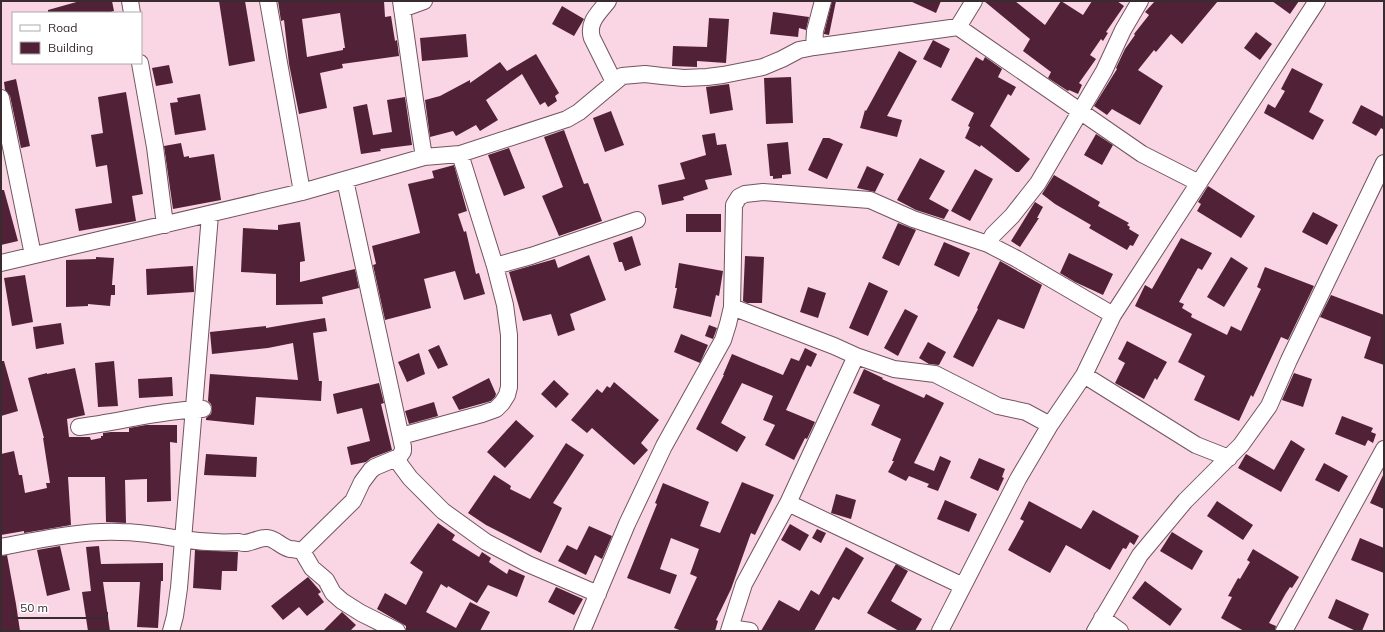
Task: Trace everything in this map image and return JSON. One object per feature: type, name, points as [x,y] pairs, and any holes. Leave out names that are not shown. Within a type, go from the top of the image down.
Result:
[{"type":"street","points":[[130,1],[132,12]]},
{"type":"street","points":[[268,1],[302,192]]},
{"type":"street","points":[[424,1],[402,5],[424,157]]},
{"type":"street","points":[[608,1],[592,22],[590,30],[592,38],[614,82]]},
{"type":"street","points":[[814,47],[815,31],[823,1]]},
{"type":"street","points":[[958,27],[974,1]]},
{"type":"street","points":[[988,244],[993,235],[1012,216],[1038,183],[1104,71],[1140,1]]},
{"type":"street","points":[[940,631],[1018,479],[1050,425],[1084,375],[1113,315],[1317,1]]},
{"type":"street","points":[[1,263],[210,215],[302,192],[424,157],[460,154],[567,119],[579,112],[622,76],[645,74],[684,78],[707,78],[724,76],[763,67],[799,50],[958,27],[1142,154],[1199,183]]},
{"type":"street","points":[[140,64],[165,225]]},
{"type":"street","points":[[1,98],[33,255]]},
{"type":"street","points":[[401,436],[496,409],[507,395],[509,387],[509,335],[505,305],[495,266],[460,154]]},
{"type":"street","points":[[1120,631],[1099,625],[1140,555],[1185,501],[1241,445],[1269,406],[1289,360],[1384,163]]},
{"type":"street","points":[[302,551],[353,501],[362,482],[371,470],[396,459],[403,451],[345,180]]},
{"type":"street","points":[[582,631],[628,524],[664,446],[723,340],[732,307],[734,205],[739,197],[745,194],[763,192],[870,200],[913,219],[988,244],[1017,259],[1113,315]]},
{"type":"street","points":[[171,631],[178,603],[183,539],[198,410],[210,215]]},
{"type":"street","points":[[495,266],[531,256],[637,220]]},
{"type":"street","points":[[732,307],[834,346],[856,356],[894,369],[935,374],[998,406],[1026,412],[1050,425]]},
{"type":"street","points":[[750,631],[730,629],[744,584],[788,503],[856,356]]},
{"type":"street","points":[[1084,375],[1196,445],[1229,458]]},
{"type":"street","points":[[79,426],[107,423],[174,411],[198,410]]},
{"type":"street","points":[[1284,631],[1384,448]]},
{"type":"street","points":[[396,459],[410,478],[444,511],[486,542],[528,564],[598,594]]},
{"type":"street","points":[[788,503],[963,586]]},
{"type":"street","points":[[1,547],[37,540],[107,532],[146,533],[183,539],[239,542],[243,544],[265,537],[273,539],[289,549],[294,548],[302,551],[312,568],[326,580],[333,593],[342,601],[361,613],[397,631]]},
{"type":"building","points":[[80,1],[112,1],[114,11],[48,12],[48,10]]},
{"type":"building","points":[[219,1],[245,1],[255,61],[229,66]]},
{"type":"building","points":[[278,1],[384,1],[385,17],[391,16],[399,56],[342,64],[343,68],[320,73],[327,108],[299,114],[289,64],[284,20],[281,21]],"holes":[[[340,13],[345,48],[343,48],[343,50],[307,57],[302,19]]]},
{"type":"building","points":[[832,1],[836,1],[829,35],[824,33]]},
{"type":"building","points":[[910,1],[941,1],[936,13]]},
{"type":"building","points":[[984,1],[1015,1],[1045,25],[1061,1],[1083,15],[1092,1],[1117,1],[1124,6],[1106,32],[1108,33],[1103,41],[1101,39],[1090,55],[1096,59],[1079,83],[1082,85],[1078,94],[1069,90],[1068,91],[1048,78],[1051,72],[1023,51],[1030,39]]},
{"type":"building","points":[[1155,1],[1218,1],[1182,44],[1171,34],[1156,52],[1154,50],[1138,70],[1163,86],[1140,125],[1112,109],[1107,115],[1094,106],[1117,69],[1116,68],[1125,49],[1135,35],[1134,34],[1149,15],[1145,12]]},
{"type":"building","points":[[1272,1],[1299,1],[1290,14]]},
{"type":"building","points":[[562,6],[584,19],[574,36],[552,24]]},
{"type":"building","points":[[773,12],[809,17],[806,30],[799,28],[798,37],[770,34]]},
{"type":"building","points":[[709,18],[729,19],[726,63],[697,61],[697,67],[672,66],[673,46],[707,47]]},
{"type":"building","points":[[1256,32],[1272,44],[1260,60],[1244,48]]},
{"type":"building","points":[[466,34],[468,57],[422,61],[420,38]]},
{"type":"building","points":[[933,40],[950,49],[941,68],[923,59]]},
{"type":"building","points":[[899,51],[917,61],[887,116],[902,120],[897,137],[860,128],[865,110],[866,111]]},
{"type":"building","points":[[536,54],[559,93],[555,96],[557,101],[548,107],[545,102],[540,105],[522,74],[486,100],[498,120],[480,131],[476,125],[456,136],[453,131],[430,137],[425,100],[440,96],[470,80],[470,83],[500,62],[507,71]]},
{"type":"building","points":[[976,57],[983,61],[985,57],[1002,69],[998,77],[1016,87],[1011,96],[1008,94],[990,126],[1030,159],[1019,172],[1016,172],[981,145],[980,147],[965,138],[970,127],[968,126],[974,113],[951,100]]},
{"type":"building","points":[[169,65],[173,83],[156,86],[152,68]]},
{"type":"building","points":[[1292,68],[1323,84],[1309,112],[1324,120],[1313,140],[1264,113],[1268,104],[1275,108],[1285,91],[1281,89]]},
{"type":"building","points":[[791,77],[793,123],[766,124],[764,78]]},
{"type":"building","points":[[16,79],[30,146],[21,148],[10,96],[5,90],[4,82]]},
{"type":"building","points":[[729,84],[733,110],[710,114],[706,87]]},
{"type":"building","points":[[126,92],[143,194],[132,196],[136,221],[79,231],[75,209],[112,203],[107,165],[96,167],[91,135],[103,133],[98,97]]},
{"type":"building","points":[[200,94],[206,130],[175,135],[170,103],[178,102],[177,98]]},
{"type":"building","points":[[405,97],[412,145],[380,149],[381,151],[361,154],[353,107],[367,104],[373,135],[392,132],[387,100]]},
{"type":"building","points":[[1361,105],[1384,117],[1384,130],[1381,128],[1376,136],[1352,123]]},
{"type":"building","points":[[611,111],[624,145],[605,152],[593,118]]},
{"type":"building","points":[[564,130],[584,184],[588,183],[602,221],[559,236],[542,196],[563,187],[544,137]]},
{"type":"building","points":[[715,133],[717,145],[726,144],[732,175],[705,180],[708,189],[683,197],[684,200],[662,205],[658,185],[685,179],[680,163],[706,155],[702,135]]},
{"type":"building","points":[[1096,134],[1113,145],[1102,165],[1084,155]]},
{"type":"building","points":[[823,138],[829,138],[843,144],[827,179],[808,170]]},
{"type":"building","points":[[788,142],[791,174],[782,175],[782,178],[773,179],[773,176],[770,176],[767,144]]},
{"type":"building","points":[[181,143],[184,157],[189,156],[189,158],[214,154],[221,200],[173,209],[164,146]]},
{"type":"building","points":[[509,148],[525,188],[504,196],[488,155]]},
{"type":"building","points":[[920,158],[945,171],[929,199],[949,210],[944,219],[916,210],[897,200]]},
{"type":"building","points":[[454,165],[467,211],[458,214],[464,232],[466,231],[476,274],[479,273],[485,294],[464,300],[455,271],[424,279],[431,308],[385,320],[373,265],[376,264],[372,246],[420,233],[408,184],[434,178],[432,171]]},
{"type":"building","points":[[867,166],[884,174],[875,192],[857,188]]},
{"type":"building","points":[[975,169],[993,179],[970,221],[951,211]]},
{"type":"building","points":[[1054,175],[1100,202],[1098,206],[1129,223],[1127,225],[1130,227],[1129,229],[1139,235],[1133,246],[1130,245],[1127,250],[1089,228],[1091,225],[1055,204],[1042,194]]},
{"type":"building","points":[[1208,186],[1255,216],[1241,238],[1197,211],[1201,204],[1198,202]]},
{"type":"building","points":[[1,190],[4,190],[18,241],[1,245]]},
{"type":"building","points":[[1035,202],[1043,207],[1037,218],[1039,218],[1020,247],[1011,241]]},
{"type":"building","points":[[1313,212],[1338,225],[1327,245],[1302,232]]},
{"type":"building","points":[[686,214],[721,214],[721,232],[686,232]]},
{"type":"building","points":[[300,222],[305,261],[300,262],[300,282],[355,269],[359,288],[322,297],[323,304],[276,305],[276,274],[241,272],[243,228],[278,230],[278,225]]},
{"type":"building","points":[[898,223],[916,230],[899,266],[882,258]]},
{"type":"building","points":[[632,236],[641,265],[625,271],[622,262],[619,262],[613,243]]},
{"type":"building","points":[[1181,238],[1212,253],[1202,270],[1198,268],[1179,302],[1184,304],[1182,308],[1192,314],[1191,317],[1227,335],[1231,326],[1241,331],[1261,289],[1257,287],[1265,267],[1314,286],[1288,340],[1281,337],[1253,397],[1251,395],[1239,421],[1194,400],[1205,376],[1178,362],[1192,334],[1135,306],[1145,285],[1152,289]]},
{"type":"building","points":[[944,242],[970,253],[959,277],[934,265]]},
{"type":"building","points":[[1069,253],[1113,274],[1103,295],[1060,273]]},
{"type":"building","points":[[589,255],[606,300],[570,314],[575,330],[558,336],[551,314],[523,321],[509,272],[555,259],[558,268]]},
{"type":"building","points":[[745,256],[764,257],[762,303],[747,303],[743,301]]},
{"type":"building","points":[[96,257],[114,258],[112,285],[115,285],[115,295],[111,295],[110,306],[88,304],[88,306],[66,307],[66,260],[96,259]]},
{"type":"building","points":[[1231,257],[1248,268],[1224,307],[1207,297]]},
{"type":"building","points":[[1000,261],[1042,285],[1024,329],[998,319],[973,367],[953,357],[978,309],[977,308]]},
{"type":"building","points":[[679,263],[723,271],[719,296],[716,295],[711,317],[673,308],[677,288],[675,288]]},
{"type":"building","points":[[193,266],[194,292],[147,295],[146,269]]},
{"type":"building","points":[[25,275],[33,322],[12,326],[4,278]]},
{"type":"building","points":[[869,282],[888,291],[868,336],[849,328]]},
{"type":"building","points":[[808,287],[826,293],[818,318],[800,312]]},
{"type":"building","points":[[1331,295],[1384,315],[1384,365],[1364,358],[1371,337],[1320,317]]},
{"type":"building","points":[[905,309],[918,316],[898,356],[884,348]]},
{"type":"building","points":[[325,318],[327,331],[313,333],[319,381],[322,381],[321,401],[256,397],[254,425],[206,420],[206,418],[211,414],[212,409],[211,404],[208,401],[210,374],[298,380],[293,343],[268,348],[212,354],[210,332],[266,326],[266,328]]},
{"type":"building","points":[[61,323],[64,344],[36,349],[33,327]]},
{"type":"building","points":[[709,325],[717,328],[713,339],[705,336]]},
{"type":"building","points":[[681,334],[708,345],[700,363],[674,352]]},
{"type":"building","points":[[1127,341],[1167,362],[1157,380],[1155,378],[1144,399],[1115,383],[1125,363],[1118,359]]},
{"type":"building","points":[[928,342],[946,352],[939,365],[929,364],[919,358]]},
{"type":"building","points":[[439,345],[448,365],[438,369],[428,350]]},
{"type":"building","points":[[805,348],[817,354],[811,367],[807,365],[786,410],[815,422],[807,439],[805,438],[794,460],[765,445],[775,425],[763,420],[773,396],[742,383],[721,423],[746,437],[737,452],[696,429],[724,375],[732,354],[783,375],[791,358],[799,361]]},
{"type":"building","points":[[419,353],[425,374],[407,382],[398,362]]},
{"type":"building","points":[[1,361],[4,361],[18,411],[1,416]]},
{"type":"building","points":[[114,361],[118,406],[98,407],[95,363]]},
{"type":"building","points":[[75,368],[85,415],[67,419],[69,437],[90,437],[91,440],[101,438],[103,433],[129,432],[129,428],[146,425],[177,425],[177,443],[170,442],[171,501],[147,502],[147,479],[125,480],[126,523],[106,522],[105,477],[68,477],[71,525],[24,533],[24,531],[1,535],[1,454],[14,451],[19,475],[22,475],[25,493],[47,488],[46,483],[50,483],[44,438],[28,378]]},
{"type":"building","points":[[864,369],[924,398],[926,394],[944,403],[914,463],[934,471],[940,456],[951,461],[938,491],[927,487],[929,484],[909,476],[906,481],[888,472],[894,461],[892,461],[901,439],[871,425],[880,405],[853,393]]},
{"type":"building","points":[[1294,373],[1312,379],[1303,407],[1282,400]]},
{"type":"building","points":[[172,377],[173,396],[139,398],[138,379]]},
{"type":"building","points":[[489,378],[496,394],[495,397],[491,401],[459,410],[452,397]]},
{"type":"building","points":[[554,380],[569,394],[556,408],[541,394]]},
{"type":"building","points":[[614,382],[659,420],[641,443],[648,450],[634,465],[592,428],[587,433],[571,420],[597,389],[602,393],[607,386],[610,388]]},
{"type":"building","points":[[379,383],[384,403],[381,404],[392,450],[371,458],[366,462],[351,465],[347,447],[370,441],[362,408],[337,414],[333,394]]},
{"type":"building","points":[[434,402],[438,416],[409,424],[405,411]]},
{"type":"building","points":[[1342,416],[1373,428],[1371,432],[1376,434],[1373,443],[1368,440],[1365,446],[1335,434]]},
{"type":"building","points":[[516,420],[534,436],[505,468],[487,452]]},
{"type":"building","points":[[1291,440],[1305,449],[1281,492],[1238,468],[1246,454],[1274,470]]},
{"type":"building","points":[[566,443],[584,455],[553,503],[562,508],[541,553],[486,525],[468,513],[494,475],[511,486],[510,489],[530,499]]},
{"type":"building","points":[[206,454],[257,457],[256,477],[204,475]]},
{"type":"building","points":[[979,458],[1005,469],[1002,477],[1004,478],[998,491],[970,478]]},
{"type":"building","points":[[1324,463],[1348,476],[1339,492],[1315,480]]},
{"type":"building","points":[[1384,473],[1384,509],[1370,503]]},
{"type":"building","points":[[742,482],[774,495],[755,535],[751,533],[731,589],[716,620],[718,621],[715,631],[682,631],[674,628],[697,577],[690,574],[699,549],[671,538],[660,569],[677,575],[670,594],[627,578],[657,504],[655,503],[663,483],[709,502],[700,526],[720,533]]},
{"type":"building","points":[[836,494],[856,500],[851,519],[831,513]]},
{"type":"building","points":[[945,500],[977,514],[969,532],[937,519]]},
{"type":"building","points":[[1029,501],[1081,529],[1093,510],[1139,536],[1134,545],[1130,542],[1126,549],[1123,548],[1110,570],[1066,545],[1050,573],[1008,550],[1024,521],[1020,519]]},
{"type":"building","points":[[1217,501],[1253,525],[1243,540],[1207,516]]},
{"type":"building","points":[[438,523],[455,535],[452,540],[479,557],[482,552],[491,558],[489,562],[507,574],[509,569],[525,576],[517,597],[488,585],[477,603],[448,586],[447,588],[441,584],[426,612],[456,628],[470,602],[490,612],[480,631],[406,631],[406,626],[377,609],[385,593],[406,605],[423,572],[410,563]]},
{"type":"building","points":[[790,524],[809,535],[800,551],[781,540]]},
{"type":"building","points":[[589,526],[612,536],[602,559],[595,555],[586,575],[558,561],[567,545],[577,550]]},
{"type":"building","points":[[817,529],[826,533],[821,543],[812,538]]},
{"type":"building","points":[[1172,532],[1203,551],[1192,570],[1160,551]]},
{"type":"building","points":[[1360,538],[1384,548],[1384,573],[1351,560]]},
{"type":"building","points":[[60,546],[70,590],[47,596],[37,550]]},
{"type":"building","points":[[99,546],[101,564],[163,563],[163,581],[161,581],[158,628],[137,627],[140,582],[103,582],[110,631],[88,631],[82,592],[91,591],[86,547]]},
{"type":"building","points":[[846,547],[864,558],[839,600],[833,597],[814,631],[761,631],[779,600],[799,611],[811,590],[819,595]]},
{"type":"building","points":[[1253,549],[1299,577],[1292,588],[1290,587],[1286,593],[1269,623],[1276,626],[1275,631],[1244,631],[1221,618],[1232,597],[1228,596],[1238,578],[1240,579],[1250,562],[1247,560]]},
{"type":"building","points":[[195,550],[238,552],[237,571],[222,571],[221,590],[193,588]]},
{"type":"building","points":[[7,555],[20,631],[1,631],[1,556]]},
{"type":"building","points":[[896,564],[908,571],[891,601],[922,619],[915,631],[899,631],[867,613]]},
{"type":"building","points":[[308,577],[321,592],[318,594],[324,602],[307,616],[299,607],[283,620],[271,606]]},
{"type":"building","points":[[1145,581],[1182,609],[1170,626],[1132,598]]},
{"type":"building","points":[[556,587],[583,599],[574,615],[548,602]]},
{"type":"building","points":[[1336,599],[1369,614],[1362,631],[1356,631],[1328,618]]},
{"type":"building","points":[[342,612],[356,625],[350,631],[323,631]]}]
